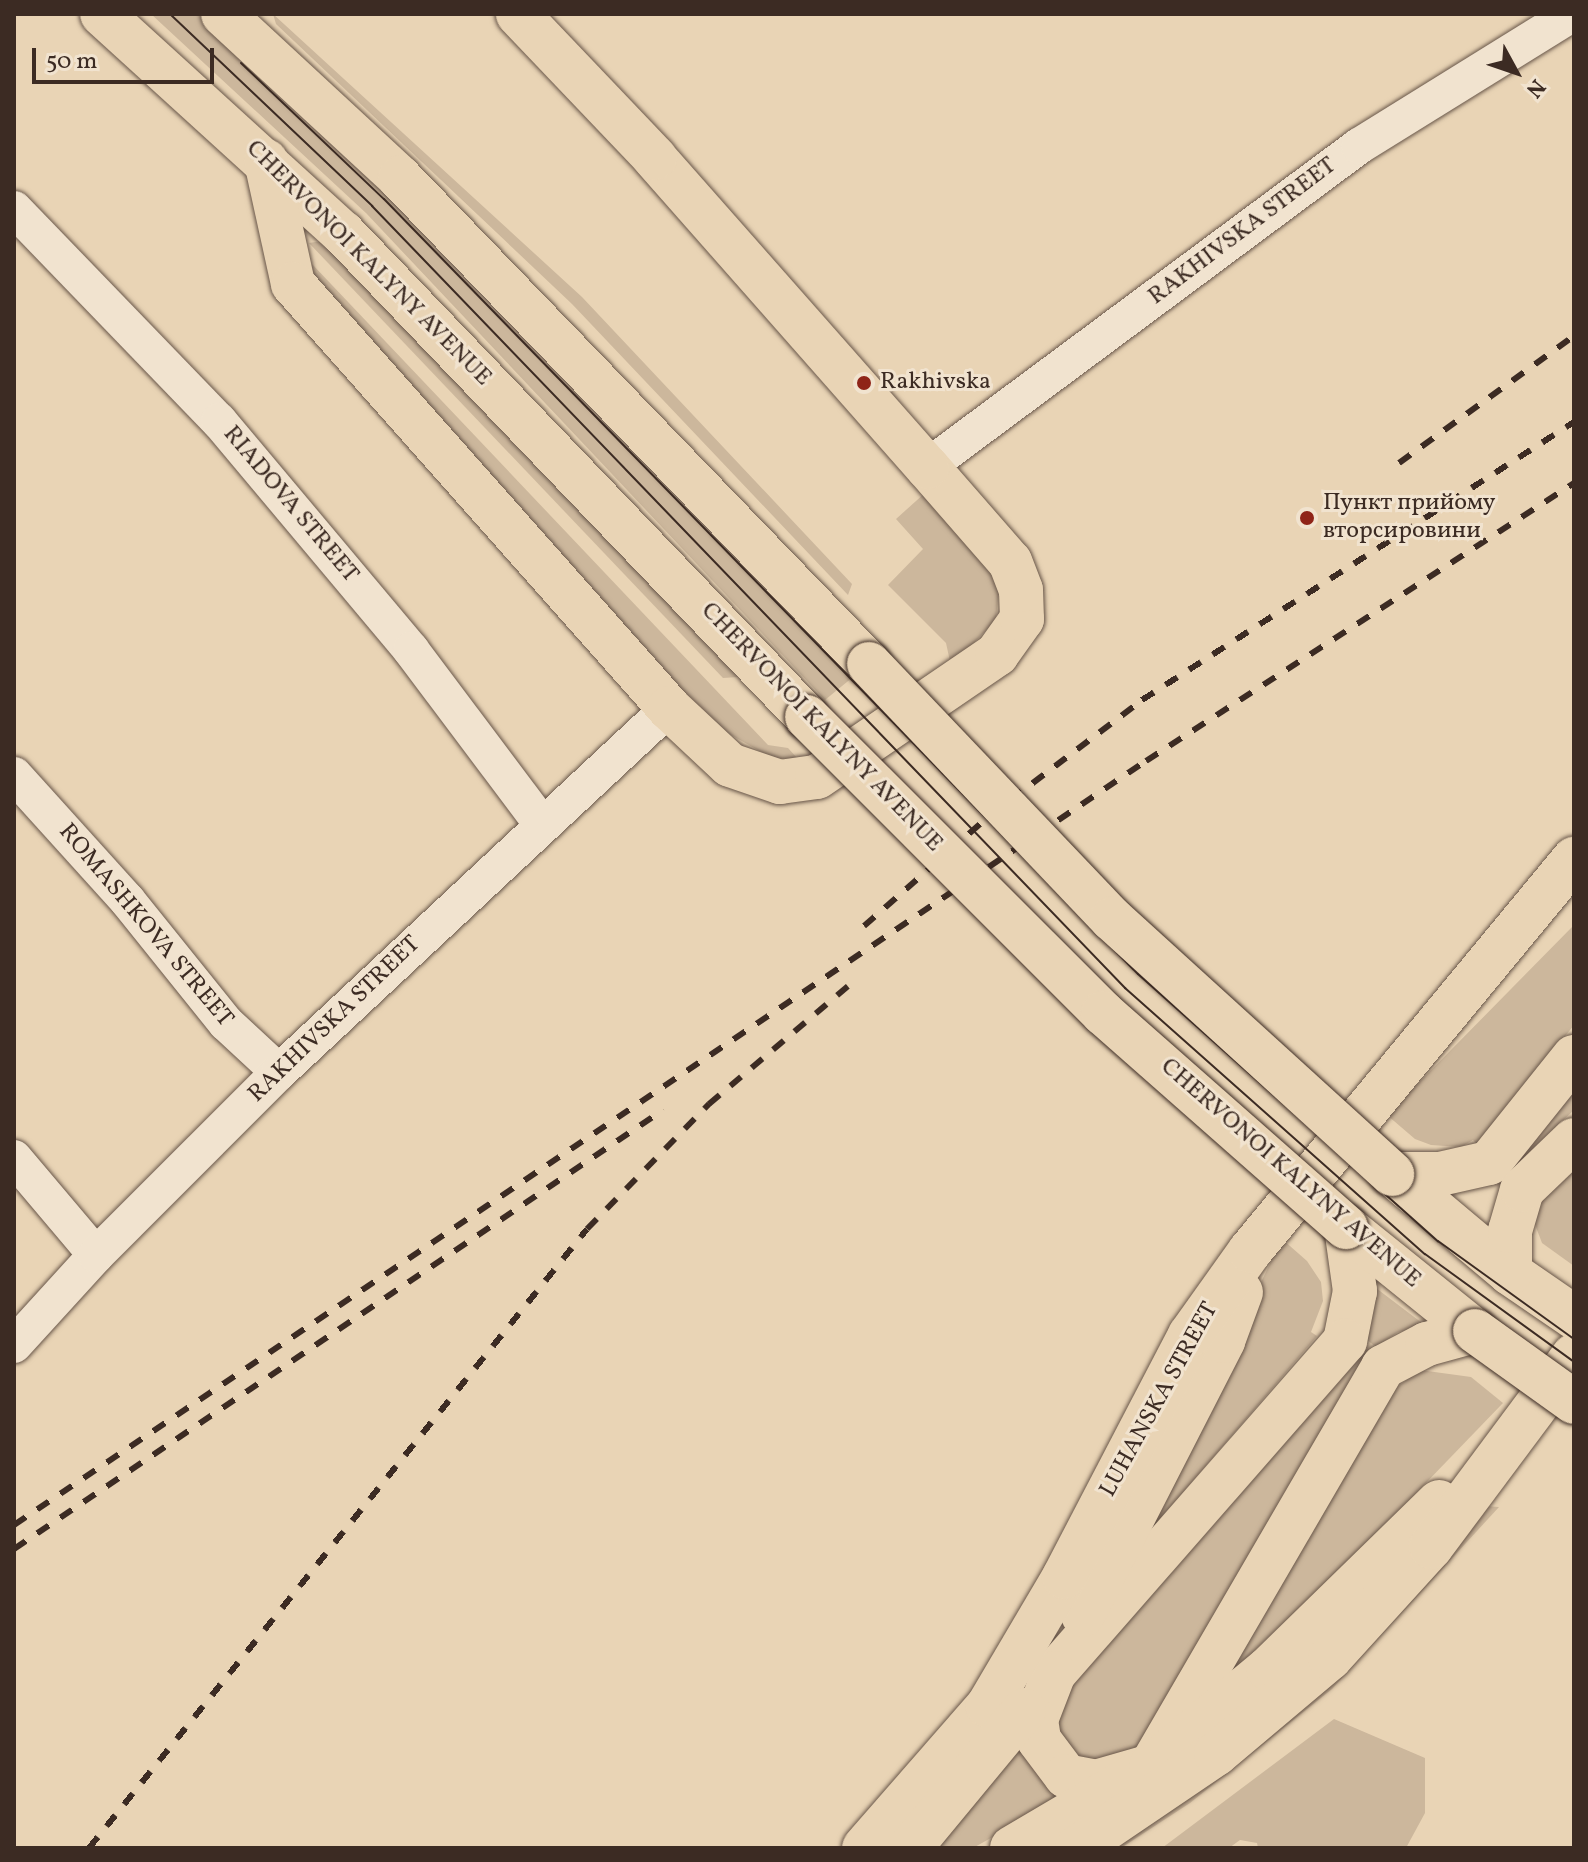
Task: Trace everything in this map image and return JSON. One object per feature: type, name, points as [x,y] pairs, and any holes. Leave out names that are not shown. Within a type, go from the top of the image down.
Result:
[{"type":"main road","name":"CHERVONOI KALYNY AVENUE","points":[[102,14],[343,233],[807,717],[1103,1013],[1346,1227],[1475,1331],[1574,1402]]},
{"type":"main road","points":[[223,14],[400,178],[1112,919],[1392,1174],[1510,1273],[1574,1317]]},
{"type":"main road","points":[[266,161],[293,284],[669,708],[730,765],[780,782],[817,777],[997,654],[1022,619],[1021,590],[1010,562],[655,158],[518,14]]},
{"type":"main road","name":"LUHANSKA STREET","points":[[864,1848],[988,1706],[1064,1577],[1190,1335],[1250,1251],[1574,859]]},
{"type":"main road","points":[[1496,953],[1574,891]]},
{"type":"main road","points":[[1510,1273],[1505,1176],[1574,1057]]},
{"type":"main road","points":[[1392,1174],[1505,1176],[1574,1140]]},
{"type":"main road","points":[[910,1848],[1054,1673],[1345,1341],[1355,1291],[1346,1227]]},
{"type":"main road","points":[[1250,1251],[1223,1341],[1054,1673],[1036,1720],[1039,1740],[1066,1776],[1096,1782],[1151,1766],[1383,1367],[1427,1344],[1475,1331]]},
{"type":"main road","points":[[1077,1848],[1216,1754],[1330,1658],[1431,1547],[1574,1355]]},
{"type":"main road","points":[[1012,1848],[1151,1766],[1268,1669],[1416,1522],[1504,1452]]},
{"type":"street","name":"RAKHIVSKA STREET","points":[[927,467],[1359,146],[1572,14]]},
{"type":"street","name":"RIADOVA STREET","points":[[14,209],[219,421],[411,650],[541,823]]},
{"type":"street","name":"RAKHIVSKA STREET","points":[[14,1345],[96,1255],[279,1072],[541,823],[669,708]]},
{"type":"street","name":"ROMASHKOVA STREET","points":[[14,775],[127,900],[226,1023],[279,1072]]},
{"type":"street","points":[[14,1158],[96,1255]]},
{"type":"shaded area","points":[[151,14],[199,14],[387,191],[853,677],[825,700],[366,213]]},
{"type":"shaded area","points":[[273,14],[582,297],[852,584],[848,595],[572,304],[276,24]]},
{"type":"shaded area","points":[[322,241],[738,677],[723,678],[309,243]]},
{"type":"shaded area","points":[[312,264],[768,745],[788,748],[798,759],[772,758],[708,722],[307,270]]},
{"type":"shaded area","points":[[926,492],[1000,575],[996,620],[951,666],[946,643],[888,585],[923,549],[896,519]]},
{"type":"shaded area","points":[[1574,925],[1574,1025],[1478,1145],[1473,1140],[1461,1147],[1431,1145],[1415,1139],[1387,1115]]},
{"type":"shaded area","points":[[1574,1075],[1574,1110],[1511,1169]]},
{"type":"shaded area","points":[[1574,1152],[1574,1266],[1542,1243],[1531,1214]]},
{"type":"shaded area","points":[[1282,1239],[1307,1261],[1321,1282],[1323,1301],[1311,1332],[1317,1336],[1127,1558]]},
{"type":"shaded area","points":[[1372,1285],[1426,1326],[1398,1332],[1376,1347],[1361,1335]]},
{"type":"shaded area","points":[[1352,1350],[1365,1360],[1142,1742],[1130,1753],[1086,1761],[1060,1744],[1052,1699]]},
{"type":"shaded area","points":[[1420,1370],[1471,1377],[1503,1403],[1367,1544],[1223,1680],[1389,1393]]},
{"type":"shaded area","points":[[1485,1506],[1499,1507],[1332,1689],[1190,1803],[1121,1848],[1101,1848]]},
{"type":"shaded area","points":[[1334,1719],[1425,1758],[1425,1813],[1406,1848],[1258,1848],[1257,1843],[1240,1840],[1229,1848],[1162,1848]]},
{"type":"shaded area","points":[[1013,1741],[1064,1797],[973,1848],[927,1848]]},
{"type":"tram line","points":[[170,14],[372,206],[1125,988],[1425,1254],[1574,1362]]},
{"type":"tram line","points":[[241,63],[384,199],[1138,974],[1438,1241],[1574,1339]]},
{"type":"railway","points":[[1399,463],[1574,336]]},
{"type":"railway","points":[[864,926],[988,817],[1142,700],[1574,422]]},
{"type":"railway","points":[[14,1525],[1146,761],[1574,483]]},
{"type":"railway","points":[[89,1848],[587,1229],[709,1104],[853,982]]},
{"type":"railway","points":[[14,1549],[663,1110]]},
{"type":"place","name":"Rakhivska","points":[[864,383]]},
{"type":"place","name":"Пункт прийому вторсировини","points":[[1307,518]]}]
